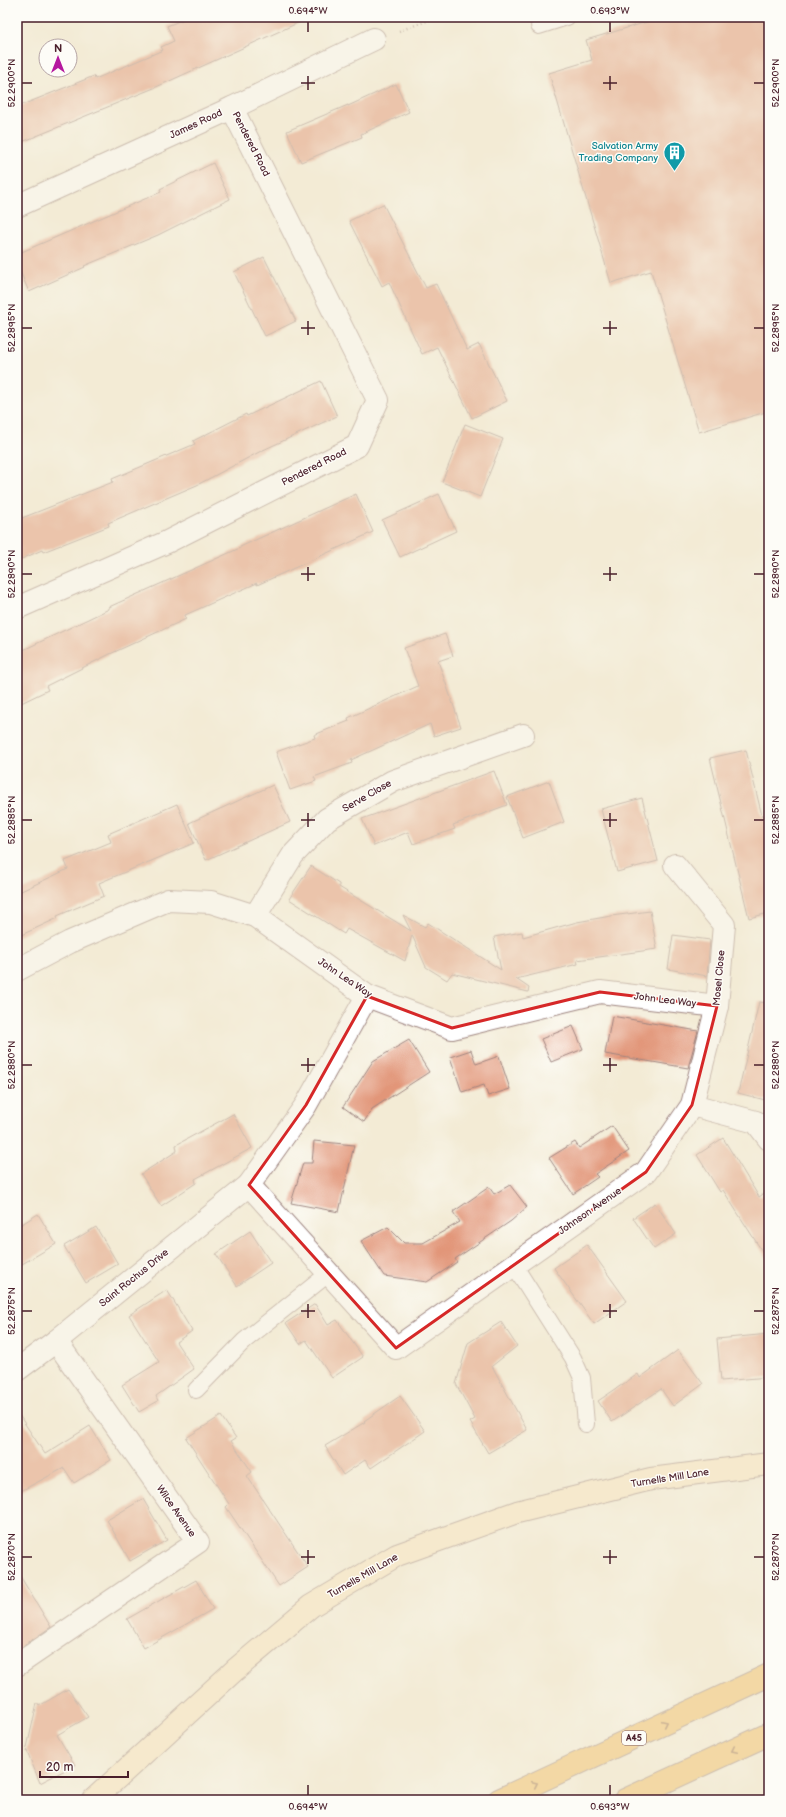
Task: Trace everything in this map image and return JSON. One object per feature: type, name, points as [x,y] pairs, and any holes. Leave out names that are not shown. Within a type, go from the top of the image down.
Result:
[{"type":"highway","name":"A45","points":[[499,1800],[769,1675]]},
{"type":"highway","points":[[625,1800],[769,1734]]},
{"type":"main road","name":"Turnells Mill Lane","points":[[93,1800],[235,1670],[311,1606],[397,1555],[524,1510],[651,1479],[769,1464]]},
{"type":"street","name":"James Road","points":[[17,206],[232,108],[374,39]]},
{"type":"street","name":"Pendered Road","points":[[17,608],[167,542],[357,446],[378,400],[232,108]]},
{"type":"street","name":"Serve Close","points":[[255,916],[293,855],[328,819],[393,781],[523,735]]},
{"type":"street","name":"Mosel Close","points":[[675,865],[724,925],[717,1006],[692,1105]]},
{"type":"street","name":"John Lea Way","points":[[17,970],[70,942],[168,900],[211,902],[255,916],[367,996],[452,1028],[600,992],[717,1006]]},
{"type":"street","name":"Saint Rochus Drive","points":[[17,1370],[56,1341],[249,1185],[306,1105],[367,996]]},
{"type":"street","points":[[692,1105],[756,1122],[769,1140]]},
{"type":"street","name":"Johnson Avenue","points":[[328,1274],[396,1348],[646,1172],[692,1105]]},
{"type":"street","points":[[249,1185],[328,1274]]},
{"type":"street","name":"Wilce Avenue","points":[[17,1665],[198,1542],[56,1341]]},
{"type":"lane","points":[[539,26],[568,17]]},
{"type":"lane","points":[[514,1265],[573,1358],[582,1378],[586,1424]]},
{"type":"lane","points":[[196,1390],[244,1341],[328,1274]]},
{"type":"path","points":[[374,39],[438,17]]},
{"type":"highlighted area","points":[[600,992],[717,1006],[692,1105],[646,1172],[396,1348],[249,1185],[306,1105],[367,996],[452,1028]]},
{"type":"building","points":[[189,17],[311,17],[154,88],[17,144],[17,107],[94,76],[95,79],[163,50],[161,47],[174,41],[167,26]]},
{"type":"building","name":"Salvation Army Trading Company","points":[[664,17],[769,17],[769,411],[699,432],[651,271],[611,283],[549,73],[592,60],[586,40]]},
{"type":"building","points":[[396,84],[409,112],[361,134],[362,137],[301,162],[287,131]]},
{"type":"building","points":[[213,163],[230,199],[158,235],[84,266],[85,267],[29,292],[17,264],[17,254],[161,192],[160,189]]},
{"type":"building","points":[[383,204],[426,288],[436,284],[467,350],[479,344],[507,401],[472,418],[437,347],[422,354],[389,282],[382,286],[349,221]]},
{"type":"building","points":[[264,257],[296,321],[265,336],[234,272]]},
{"type":"building","points":[[321,381],[337,416],[261,451],[197,485],[108,523],[109,526],[43,552],[42,550],[17,561],[17,520],[113,482],[112,479],[195,444],[193,441],[246,414],[247,416]]},
{"type":"building","points":[[465,424],[503,439],[480,497],[442,482]]},
{"type":"building","points":[[356,494],[373,532],[257,585],[257,583],[185,615],[186,619],[110,654],[46,686],[48,690],[17,705],[17,653],[109,609],[109,607]]},
{"type":"building","points":[[439,494],[456,531],[400,557],[382,520]]},
{"type":"building","points":[[445,634],[453,656],[438,661],[461,727],[434,736],[430,724],[351,760],[352,763],[314,777],[316,781],[290,790],[276,752],[315,738],[314,735],[349,721],[348,718],[418,686],[404,648]]},
{"type":"building","points":[[746,750],[762,816],[764,816],[769,837],[769,913],[749,918],[710,758]]},
{"type":"building","points":[[494,771],[507,805],[453,825],[455,829],[413,844],[408,832],[374,846],[362,819]]},
{"type":"building","points":[[549,781],[564,822],[523,838],[507,797]]},
{"type":"building","points":[[273,785],[290,822],[206,860],[189,823]]},
{"type":"building","points":[[642,798],[658,861],[617,872],[601,809]]},
{"type":"building","points":[[177,804],[194,843],[99,883],[104,896],[57,916],[58,918],[17,937],[17,893],[68,869],[65,861],[111,842],[108,834]]},
{"type":"building","points":[[311,866],[339,884],[339,887],[411,931],[403,915],[425,927],[428,923],[501,970],[494,937],[522,932],[523,937],[577,922],[611,916],[650,911],[657,949],[577,960],[578,964],[516,979],[529,988],[528,992],[452,973],[447,980],[426,967],[412,935],[405,961],[347,929],[344,934],[289,899]]},
{"type":"building","points":[[673,935],[710,940],[707,976],[668,969]]},
{"type":"building","points":[[759,1002],[769,1003],[769,1101],[738,1093]]},
{"type":"building","points":[[612,1016],[698,1031],[688,1068],[605,1054]]},
{"type":"building","points":[[573,1026],[583,1049],[551,1062],[541,1039]]},
{"type":"building","points":[[409,1040],[429,1072],[372,1109],[364,1122],[343,1107],[373,1061]]},
{"type":"building","points":[[471,1050],[476,1064],[499,1056],[510,1089],[488,1096],[484,1085],[462,1092],[450,1057]]},
{"type":"building","points":[[233,1114],[252,1148],[195,1179],[196,1183],[161,1206],[141,1174],[177,1151],[176,1145]]},
{"type":"building","points":[[612,1126],[629,1151],[595,1174],[598,1177],[573,1194],[549,1158],[575,1142],[579,1148]]},
{"type":"building","points":[[723,1138],[759,1197],[769,1190],[769,1262],[723,1190],[720,1192],[697,1155]]},
{"type":"building","points":[[314,1141],[354,1145],[339,1212],[291,1203],[303,1163],[312,1163]]},
{"type":"building","points":[[510,1185],[527,1207],[511,1221],[455,1259],[457,1262],[427,1282],[384,1276],[361,1241],[388,1227],[404,1243],[423,1243],[460,1222],[453,1212],[489,1187],[494,1194]]},
{"type":"building","points":[[655,1203],[676,1234],[654,1249],[633,1218]]},
{"type":"building","points":[[38,1214],[56,1244],[17,1267],[17,1227]]},
{"type":"building","points":[[96,1227],[118,1264],[86,1283],[64,1246]]},
{"type":"building","points":[[250,1231],[271,1263],[237,1286],[216,1254]]},
{"type":"building","points":[[587,1245],[627,1301],[594,1324],[554,1268]]},
{"type":"building","points":[[167,1290],[192,1331],[176,1342],[194,1369],[156,1396],[158,1401],[139,1412],[122,1385],[159,1362],[129,1315]]},
{"type":"building","points":[[315,1304],[328,1325],[337,1320],[363,1357],[332,1378],[306,1340],[300,1344],[286,1323]]},
{"type":"building","points":[[501,1322],[517,1346],[492,1366],[527,1430],[488,1453],[470,1422],[475,1419],[456,1384],[468,1343]]},
{"type":"building","points":[[769,1334],[769,1377],[721,1381],[717,1339]]},
{"type":"building","points":[[678,1350],[703,1384],[673,1406],[661,1389],[612,1422],[598,1401],[638,1374],[640,1378]]},
{"type":"building","points":[[400,1396],[425,1431],[371,1468],[365,1460],[343,1475],[325,1446],[365,1422],[364,1421]]},
{"type":"building","points":[[17,1412],[45,1454],[90,1426],[111,1460],[74,1483],[64,1468],[17,1493]]},
{"type":"building","points":[[221,1416],[236,1438],[231,1441],[252,1472],[247,1476],[308,1567],[279,1586],[226,1507],[229,1504],[186,1438]]},
{"type":"building","points":[[143,1499],[167,1540],[130,1561],[107,1520]]},
{"type":"building","points":[[17,1571],[51,1627],[17,1650]]},
{"type":"building","points":[[196,1580],[213,1609],[144,1648],[127,1619]]},
{"type":"building","points":[[68,1689],[88,1717],[57,1735],[75,1765],[40,1783],[27,1751],[26,1752],[37,1703],[39,1706]]},
{"type":"place","name":"Salvation Army Trading Company","points":[[674,172]]}]
